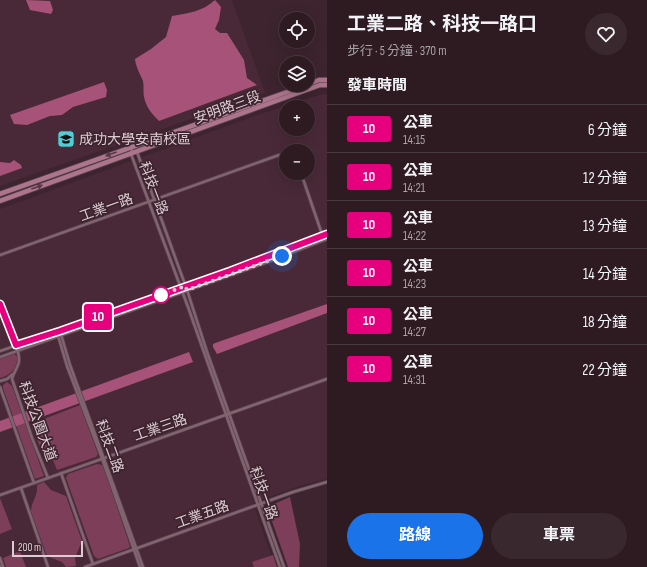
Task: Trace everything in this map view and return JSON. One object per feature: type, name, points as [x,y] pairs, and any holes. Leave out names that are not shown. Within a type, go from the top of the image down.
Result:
[{"type":"main road","name":"安明路三段","points":[[315,82],[327,80]]},
{"type":"main road","name":"安明路三段","points":[[0,201],[320,86],[327,85]]},
{"type":"main road","name":"安明路三段","points":[[0,194],[287,92]]},
{"type":"street","name":"科技一路","points":[[132,147],[136,152],[187,290],[207,352],[284,567]]},
{"type":"street","name":"科技一路","points":[[132,147],[131,154],[280,567]]},
{"type":"street","name":"工業一路","points":[[0,255],[279,156]]},
{"type":"street","points":[[0,357],[268,262],[325,240],[302,180]]},
{"type":"street","points":[[0,351],[180,287],[230,271],[327,234]]},
{"type":"street","name":"科技公園大道","points":[[0,304],[16,345],[19,361],[12,379],[32,438],[48,478]]},
{"type":"street","name":"科技二路","points":[[58,331],[67,366],[103,458],[140,567]]},
{"type":"street","name":"科技公園大道","points":[[0,381],[7,380],[16,370]]},
{"type":"street","name":"工業三路","points":[[0,495],[327,379]]},
{"type":"street","name":"科技公園大道","points":[[0,387],[34,483]]},
{"type":"street","name":"科技公園大道","points":[[61,473],[93,564]]},
{"type":"street","name":"工業五路","points":[[85,567],[310,486],[327,482]]},
{"type":"street","points":[[21,488],[48,567]]},
{"type":"street","name":"科技二路","points":[[135,549],[143,567]]},
{"type":"street","points":[[0,558],[1,567]]},
{"type":"shaded area","name":"成功大學安南校區","points":[[0,0],[232,0],[265,93],[0,186]]},
{"type":"shaded area","points":[[26,0],[50,1],[53,10],[51,14],[30,10]]},
{"type":"shaded area","points":[[215,0],[221,7],[219,20],[215,29],[220,33],[227,33],[244,60],[247,78],[257,85],[159,121],[146,104],[143,81],[135,59],[166,37],[172,16],[200,10]]},
{"type":"shaded area","points":[[104,82],[107,90],[106,97],[73,107],[62,115],[50,116],[27,125],[14,124],[10,115]]},
{"type":"shaded area","points":[[327,94],[327,479],[299,486],[253,503],[275,567],[0,567],[0,209],[279,108],[279,136],[315,136],[315,100],[303,100]]},
{"type":"shaded area","points":[[14,160],[21,165],[22,168],[0,176],[0,162],[10,163]]},
{"type":"shaded area","points":[[327,304],[327,313],[217,354],[213,347],[213,344],[218,342]]},
{"type":"shaded area","points":[[189,352],[193,362],[0,432],[0,421]]},
{"type":"shaded area","points":[[13,353],[17,356],[15,367],[10,373],[0,378],[0,358]]},
{"type":"shaded area","points":[[7,382],[12,386],[44,476],[35,479],[3,388],[3,385]]},
{"type":"shaded area","points":[[80,405],[98,454],[96,457],[57,470],[53,460],[46,462],[31,424]]},
{"type":"shaded area","points":[[97,464],[103,465],[130,546],[129,548],[98,559],[94,556],[66,478],[68,474]]},
{"type":"shaded area","points":[[44,482],[51,490],[66,496],[82,541],[75,558],[76,566],[66,567],[62,562],[47,556],[31,512],[37,485]]},
{"type":"shaded area","points":[[290,497],[300,544],[299,567],[288,567],[268,510],[269,506]]},
{"type":"shaded area","points":[[0,498],[12,529],[0,534]]},
{"type":"shaded area","points":[[20,551],[26,567],[6,567],[3,558]]},
{"type":"shaded area","points":[[273,555],[277,567],[254,567],[252,562]]},
{"type":"bus line","name":"10","points":[[0,304],[16,345],[230,271],[327,234]]},
{"type":"place","name":"成功大學安南校區","points":[[66,139]]},
{"type":"route","points":[[161,295],[185,286],[187,290],[282,256]]}]
